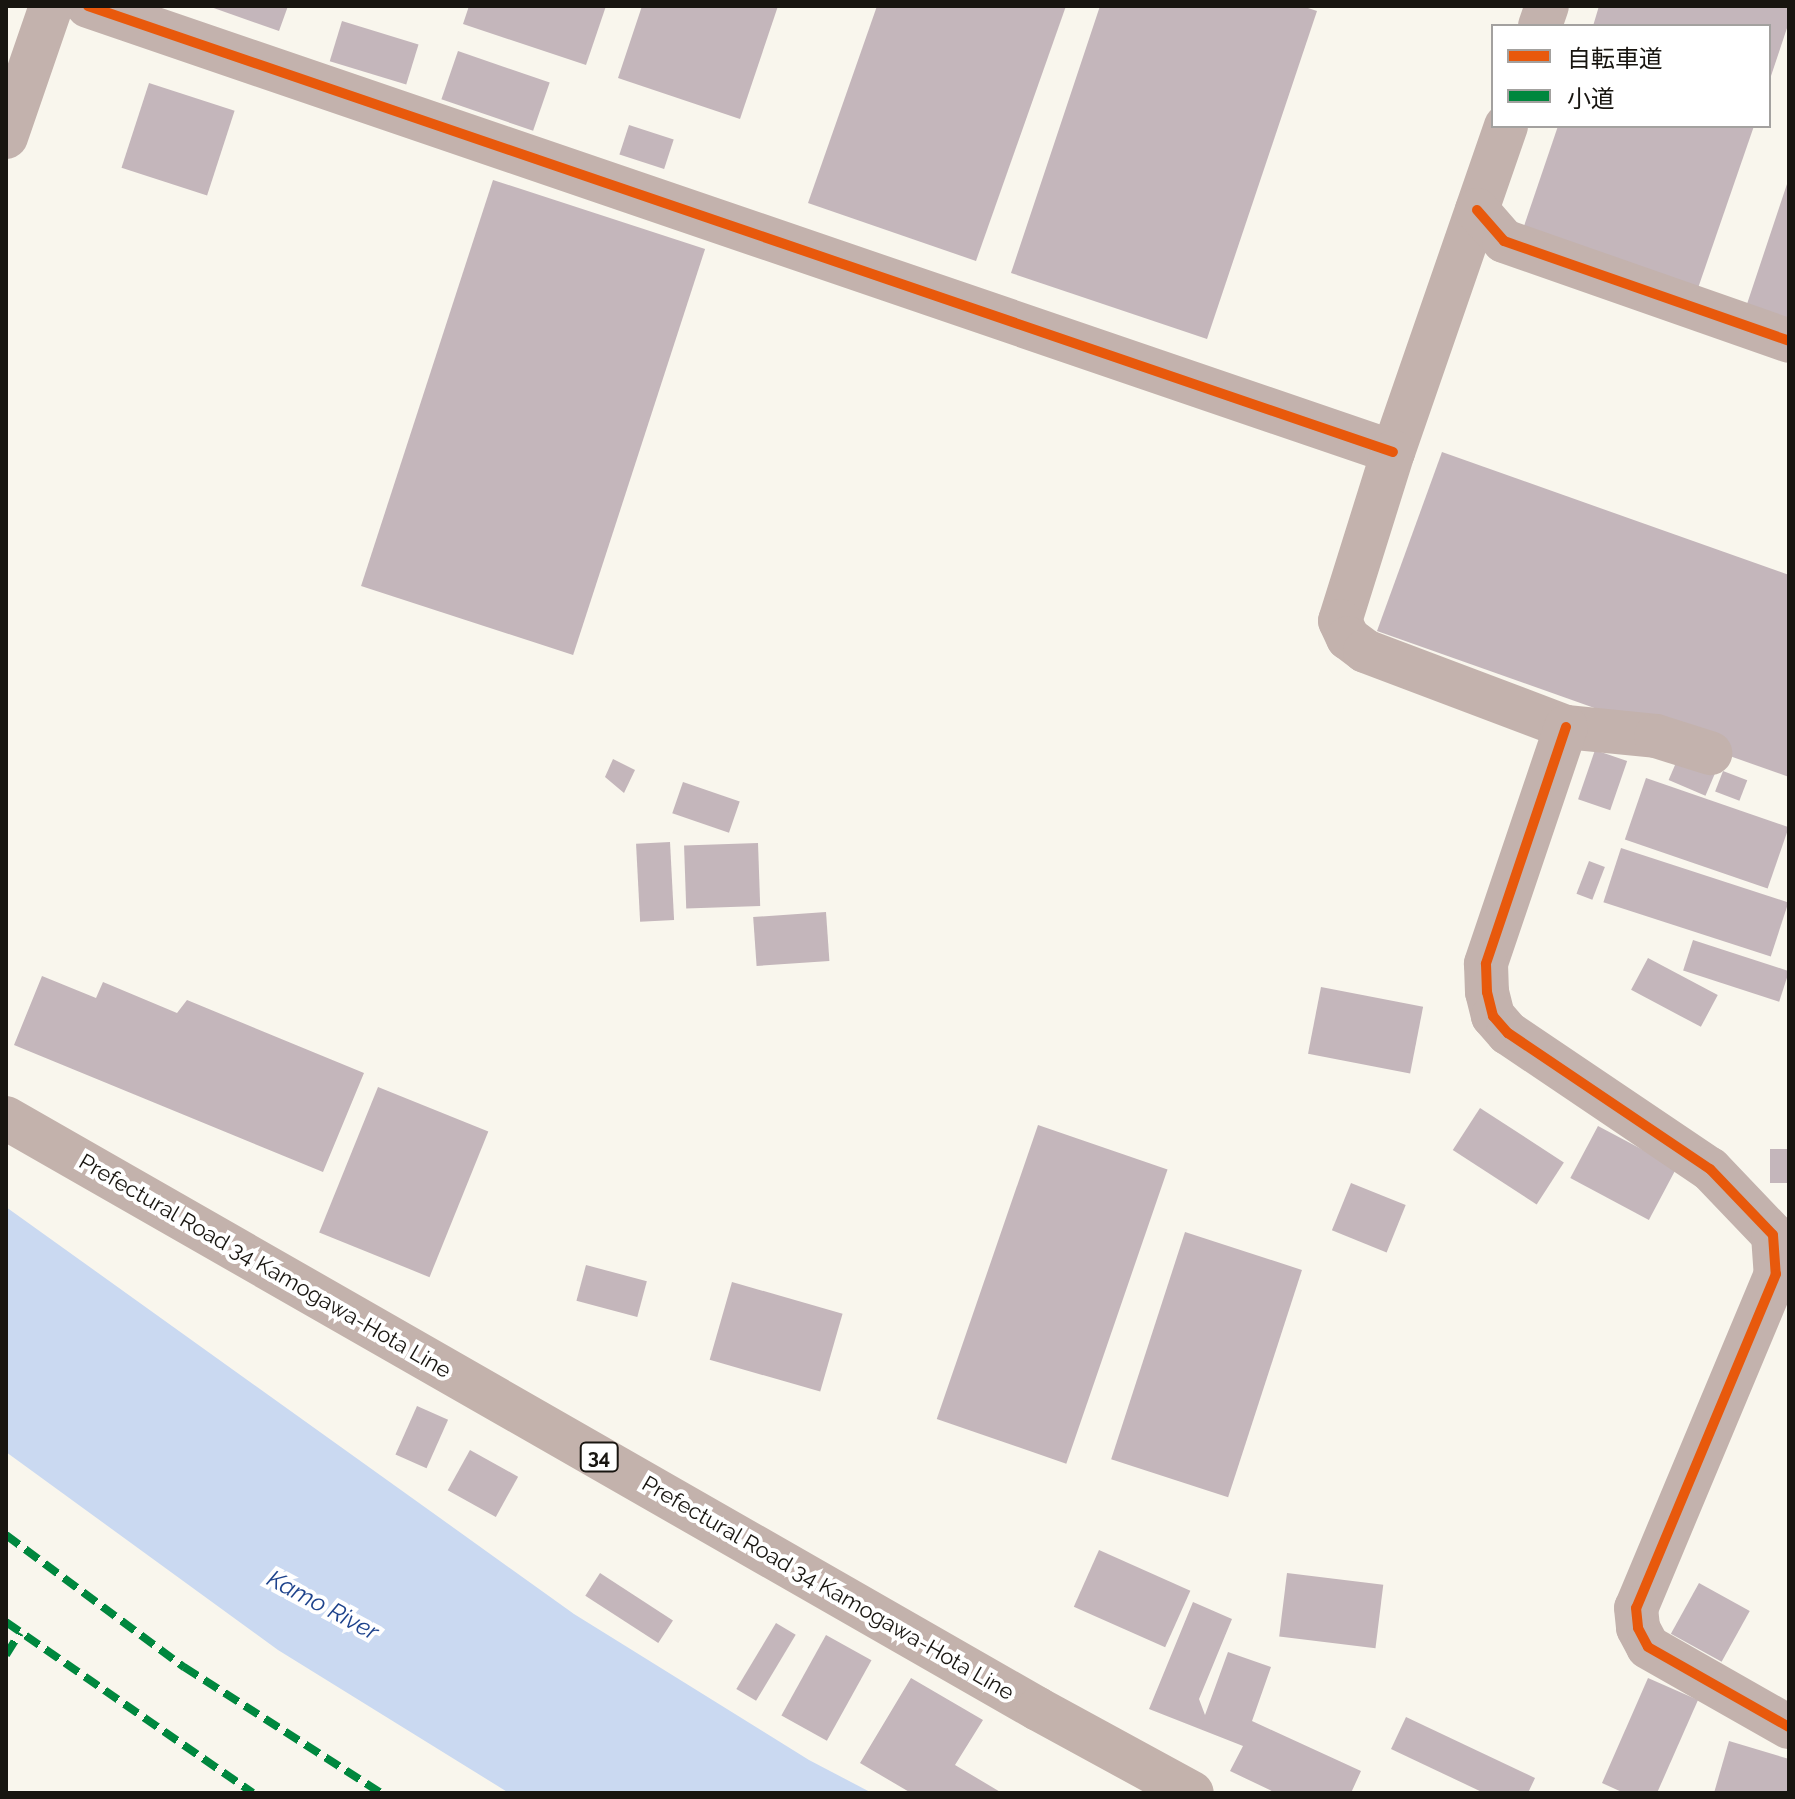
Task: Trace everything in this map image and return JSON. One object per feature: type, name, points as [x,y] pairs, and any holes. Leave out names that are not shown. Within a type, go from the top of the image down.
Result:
[{"type":"main road","name":"Prefectural Road 34 Kamogawa-Hota Line","points":[[6,1118],[1038,1709],[1192,1793]]},
{"type":"street","points":[[6,137],[51,6]]},
{"type":"street","points":[[88,6],[1393,452]]},
{"type":"street","points":[[1505,128],[1393,452],[1340,621],[1348,638],[1365,651],[1566,727],[1656,736],[1710,753]]},
{"type":"street","points":[[1477,210],[1504,241],[1789,341]]},
{"type":"street","points":[[1566,727],[1486,964],[1487,992],[1493,1016],[1508,1033],[1710,1169],[1773,1235],[1776,1274],[1636,1608],[1638,1628],[1648,1647],[1789,1727]]},
{"type":"water","name":"Kamo River","points":[[6,1207],[574,1614],[809,1760],[872,1793],[509,1793],[278,1650],[6,1452]]},
{"type":"building","points":[[208,6],[288,6],[279,31]]},
{"type":"building","points":[[469,6],[606,6],[586,65],[463,24]]},
{"type":"building","points":[[642,6],[778,6],[740,119],[618,78]]},
{"type":"building","points":[[877,6],[1066,6],[976,261],[808,203]]},
{"type":"building","points":[[1100,6],[1302,6],[1317,11],[1207,339],[1011,273]]},
{"type":"building","points":[[1599,6],[1789,6],[1789,22],[1771,76],[1771,24],[1594,24]]},
{"type":"building","points":[[342,21],[419,44],[406,85],[330,61]]},
{"type":"building","points":[[458,51],[550,83],[533,131],[441,99]]},
{"type":"building","points":[[149,83],[235,111],[207,195],[121,168]]},
{"type":"building","points":[[629,125],[674,140],[664,169],[619,154]]},
{"type":"building","points":[[1557,128],[1753,128],[1697,291],[1522,232]]},
{"type":"building","points":[[493,180],[705,249],[573,655],[361,586]]},
{"type":"building","points":[[1789,181],[1789,325],[1745,310]]},
{"type":"building","points":[[1442,452],[1789,575],[1789,777],[1377,631]]},
{"type":"building","points":[[1595,750],[1627,761],[1610,810],[1578,799]]},
{"type":"building","points":[[1678,758],[1715,774],[1705,796],[1669,780]]},
{"type":"building","points":[[613,759],[635,770],[624,793],[605,777]]},
{"type":"building","points":[[1723,771],[1747,780],[1739,801],[1715,792]]},
{"type":"building","points":[[1646,778],[1789,827],[1768,889],[1625,839]]},
{"type":"building","points":[[683,782],[740,802],[729,833],[672,813]]},
{"type":"building","points":[[670,842],[674,920],[640,922],[636,844]]},
{"type":"building","points":[[758,843],[760,906],[686,909],[684,846]]},
{"type":"building","points":[[1621,848],[1788,902],[1771,957],[1603,902]]},
{"type":"building","points":[[1589,861],[1605,867],[1592,900],[1576,894]]},
{"type":"building","points":[[826,912],[829,961],[757,966],[753,917]]},
{"type":"building","points":[[1693,940],[1789,971],[1779,1002],[1683,970]]},
{"type":"building","points":[[1648,958],[1718,995],[1701,1027],[1631,990]]},
{"type":"building","points":[[42,976],[96,998],[103,982],[177,1013],[187,1000],[364,1073],[323,1172],[14,1045]]},
{"type":"building","points":[[1321,987],[1423,1007],[1410,1074],[1308,1054]]},
{"type":"building","points":[[378,1087],[488,1132],[430,1277],[319,1233]]},
{"type":"building","points":[[1480,1108],[1564,1162],[1537,1204],[1453,1150]]},
{"type":"building","points":[[1038,1125],[1168,1170],[1066,1464],[937,1419]]},
{"type":"building","points":[[1598,1126],[1677,1168],[1649,1220],[1570,1178]]},
{"type":"building","points":[[1770,1149],[1789,1149],[1789,1183],[1770,1183]]},
{"type":"building","points":[[1351,1183],[1406,1205],[1387,1252],[1332,1230]]},
{"type":"building","points":[[1185,1232],[1302,1270],[1228,1497],[1111,1459]]},
{"type":"building","points":[[586,1265],[647,1281],[637,1317],[576,1301]]},
{"type":"building","points":[[732,1282],[843,1314],[820,1392],[710,1360]]},
{"type":"building","points":[[417,1406],[448,1420],[427,1468],[395,1454]]},
{"type":"building","points":[[470,1450],[518,1477],[496,1517],[448,1490]]},
{"type":"building","points":[[1099,1550],[1190,1591],[1165,1647],[1074,1607]]},
{"type":"building","points":[[600,1573],[673,1620],[658,1643],[585,1596]]},
{"type":"building","points":[[1287,1573],[1383,1585],[1375,1648],[1279,1637]]},
{"type":"building","points":[[1699,1583],[1750,1611],[1722,1662],[1671,1634]]},
{"type":"building","points":[[1193,1602],[1232,1619],[1199,1699],[1205,1715],[1228,1652],[1271,1667],[1252,1721],[1361,1771],[1351,1793],[1276,1793],[1230,1771],[1243,1746],[1149,1709]]},
{"type":"building","points":[[776,1623],[796,1635],[756,1701],[736,1689]]},
{"type":"building","points":[[826,1635],[871,1660],[827,1741],[781,1715]]},
{"type":"building","points":[[911,1678],[983,1720],[955,1765],[1002,1793],[911,1793],[860,1763]]},
{"type":"building","points":[[1648,1678],[1698,1700],[1657,1793],[1624,1793],[1602,1783]]},
{"type":"building","points":[[1406,1717],[1535,1778],[1528,1793],[1484,1793],[1391,1749]]},
{"type":"building","points":[[1729,1741],[1789,1759],[1789,1793],[1714,1793]]},
{"type":"marked path","points":[[6,1535],[184,1667],[381,1793]]},
{"type":"marked path","points":[[6,1622],[253,1793]]},
{"type":"marked path","points":[[6,1655],[20,1633]]},
{"type":"cycle path","points":[[88,6],[1393,452]]},
{"type":"cycle path","points":[[1477,210],[1504,241],[1789,341]]},
{"type":"cycle path","points":[[1566,727],[1486,964],[1487,992],[1493,1016],[1508,1033],[1710,1169],[1773,1235],[1776,1274],[1636,1608],[1638,1628],[1648,1647],[1789,1727]]}]
